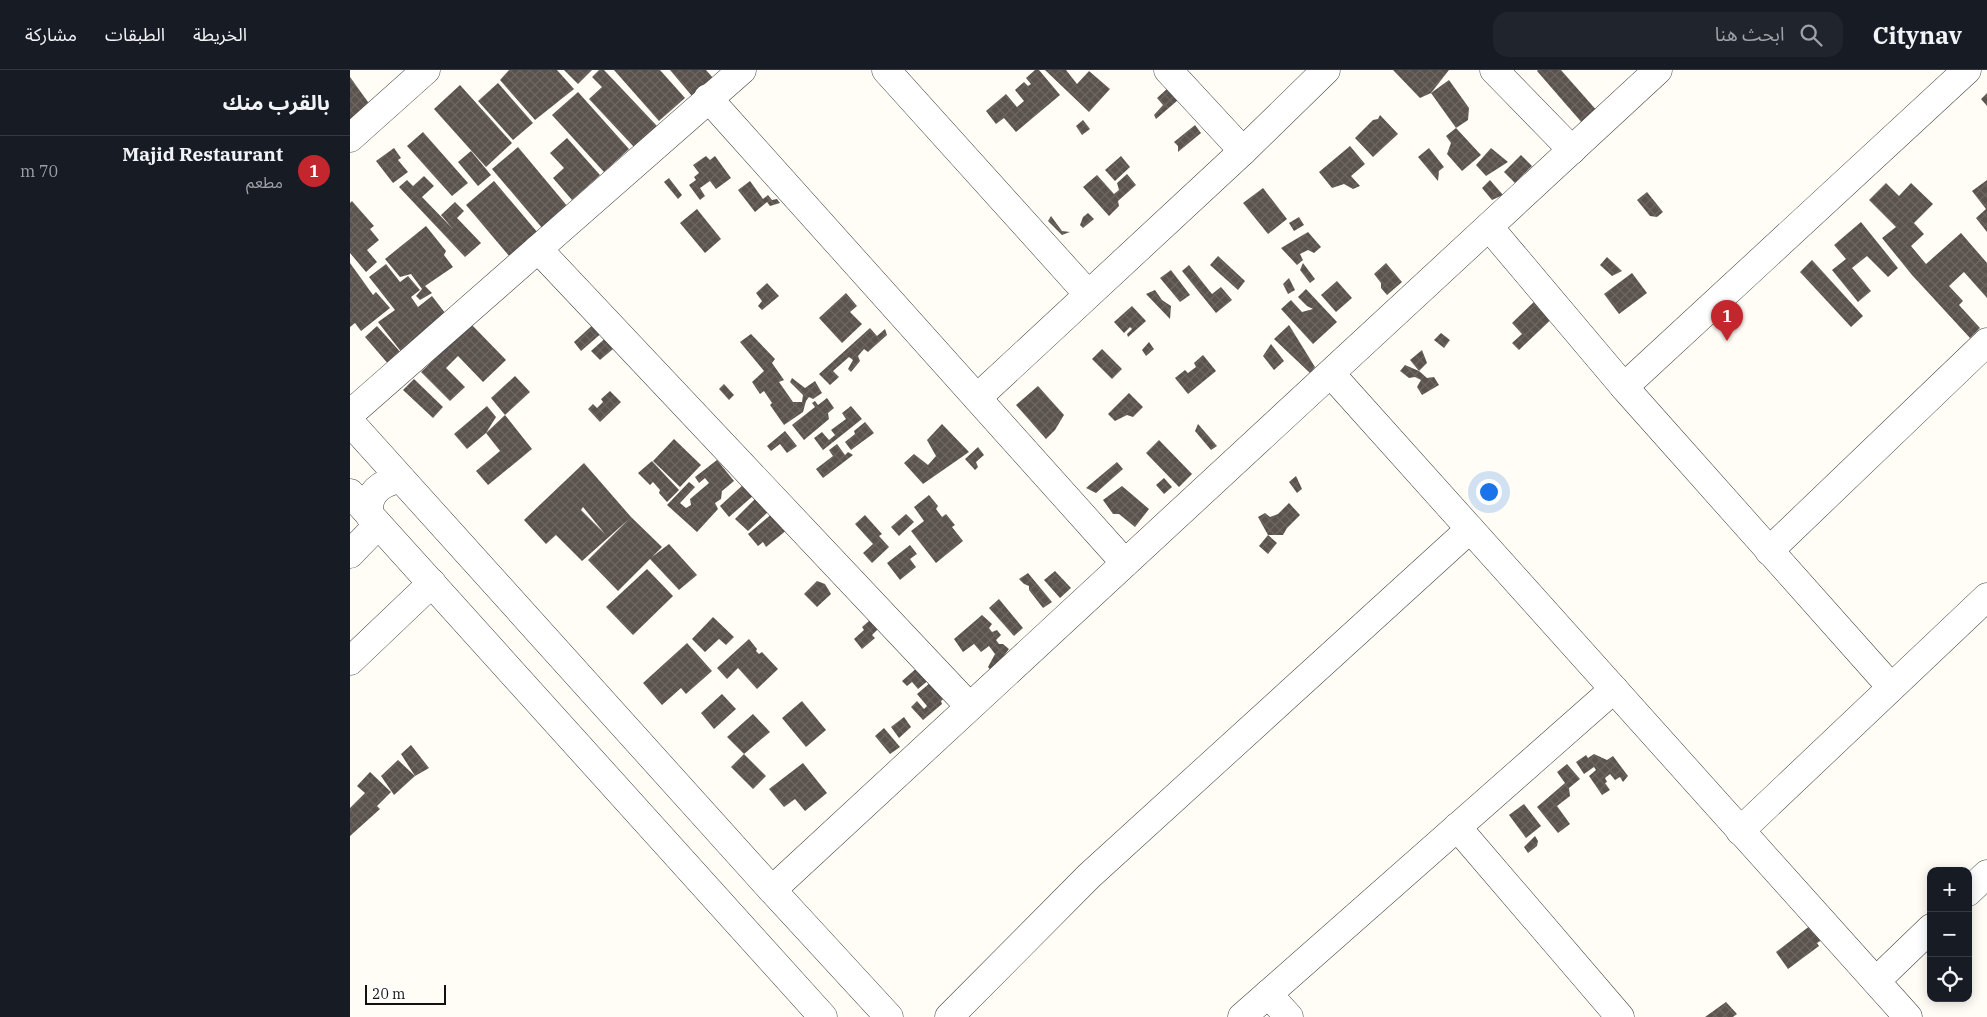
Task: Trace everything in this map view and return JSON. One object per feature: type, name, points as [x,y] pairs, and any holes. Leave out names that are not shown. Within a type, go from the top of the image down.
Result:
[{"type":"street","points":[[350,414],[742,70]]},
{"type":"street","points":[[886,70],[1088,294]]},
{"type":"street","points":[[1168,70],[1243,152]]},
{"type":"street","points":[[976,398],[1243,152],[1326,70]]},
{"type":"street","points":[[1494,70],[1572,150]]},
{"type":"street","points":[[772,890],[1658,70]]},
{"type":"street","points":[[1624,387],[1967,70]]},
{"type":"street","points":[[350,138],[410,75]]},
{"type":"street","points":[[708,98],[1125,563]]},
{"type":"street","points":[[1489,227],[1624,387],[1891,687]]},
{"type":"street","points":[[538,249],[969,706]]},
{"type":"street","points":[[1769,551],[1987,342]]},
{"type":"street","points":[[1330,374],[1908,1017]]},
{"type":"street","points":[[350,422],[889,1017]]},
{"type":"street","points":[[374,520],[369,511],[371,498],[378,488],[388,481],[401,479]]},
{"type":"street","points":[[350,493],[823,1017]]},
{"type":"street","points":[[350,554],[374,520]]},
{"type":"street","points":[[949,1017],[1089,876],[1470,529]]},
{"type":"street","points":[[350,661],[432,583]]},
{"type":"street","points":[[1740,832],[1987,597]]},
{"type":"street","points":[[1242,1017],[1614,689]]},
{"type":"street","points":[[1457,828],[1620,1017]]},
{"type":"street","points":[[1972,888],[1987,874]]},
{"type":"street","points":[[1876,981],[1927,932]]},
{"type":"street","points":[[1268,994],[1288,1017]]},
{"type":"building","points":[[509,70],[557,70],[574,89],[535,120],[500,80]]},
{"type":"building","points":[[564,70],[592,70],[578,84]]},
{"type":"building","points":[[599,70],[604,70],[657,126],[634,147],[589,99],[602,87],[592,77]]},
{"type":"building","points":[[614,70],[660,70],[685,98],[659,121]]},
{"type":"building","points":[[670,70],[706,70],[713,78],[692,96]]},
{"type":"building","points":[[1035,70],[1039,70],[1060,95],[1016,132],[1004,118],[996,124],[986,111],[1006,94],[1017,107],[1024,101],[1015,90],[1024,82],[1028,86],[1031,84],[1026,78]]},
{"type":"building","points":[[1045,70],[1066,70],[1077,84],[1089,71],[1110,89],[1089,112]]},
{"type":"building","points":[[1393,70],[1449,70],[1431,93],[1420,98]]},
{"type":"building","points":[[1538,70],[1561,70],[1598,112],[1583,124]]},
{"type":"building","points":[[350,77],[373,109],[350,131]]},
{"type":"building","points":[[1449,80],[1469,108],[1468,120],[1456,128],[1431,93]]},
{"type":"building","points":[[498,83],[533,123],[513,140],[478,101]]},
{"type":"building","points":[[460,85],[512,143],[486,167],[434,109]]},
{"type":"building","points":[[1168,88],[1178,100],[1156,119],[1154,115],[1163,105],[1157,98]]},
{"type":"building","points":[[578,92],[629,149],[604,172],[552,115]]},
{"type":"building","points":[[1987,93],[1987,106],[1981,99]]},
{"type":"building","points":[[1380,115],[1398,134],[1373,157],[1355,138],[1373,120],[1378,119]]},
{"type":"building","points":[[1083,120],[1090,129],[1082,135],[1076,126]]},
{"type":"building","points":[[1195,125],[1201,133],[1178,152],[1178,146],[1174,142]]},
{"type":"building","points":[[1456,128],[1481,155],[1462,171],[1447,154],[1451,143],[1446,136]]},
{"type":"building","points":[[423,132],[468,183],[452,196],[407,146]]},
{"type":"building","points":[[567,138],[600,175],[572,200],[553,178],[564,168],[550,153]]},
{"type":"building","points":[[1350,146],[1365,164],[1351,176],[1360,186],[1353,189],[1344,184],[1332,188],[1319,172]]},
{"type":"building","points":[[518,147],[568,207],[543,229],[492,169]]},
{"type":"building","points":[[394,148],[401,158],[398,160],[408,172],[393,183],[376,161]]},
{"type":"building","points":[[1429,148],[1444,167],[1439,171],[1438,181],[1418,157]]},
{"type":"building","points":[[1491,148],[1508,162],[1486,176],[1476,165]]},
{"type":"building","points":[[471,151],[491,175],[478,186],[458,162]]},
{"type":"building","points":[[1521,155],[1532,166],[1515,183],[1504,172]]},
{"type":"building","points":[[706,156],[710,160],[715,156],[731,178],[716,189],[710,181],[700,188],[705,196],[700,200],[689,185],[696,180],[694,177],[699,173],[693,165]]},
{"type":"building","points":[[1121,156],[1130,167],[1115,181],[1105,170]]},
{"type":"building","points":[[1127,174],[1136,185],[1118,201],[1119,206],[1109,216],[1083,187],[1097,175],[1114,194],[1119,190],[1117,183]]},
{"type":"building","points":[[424,176],[434,186],[422,197],[453,229],[441,215],[455,202],[464,211],[457,218],[481,243],[465,257],[399,187],[407,180],[413,186]]},
{"type":"building","points":[[669,178],[682,195],[678,199],[664,182]]},
{"type":"building","points":[[1490,180],[1503,195],[1492,200],[1482,188]]},
{"type":"building","points":[[1987,180],[1987,232],[1976,218],[1986,209],[1972,191]]},
{"type":"building","points":[[494,181],[538,233],[510,257],[466,205]]},
{"type":"building","points":[[750,181],[763,199],[768,195],[772,200],[777,199],[780,203],[770,206],[767,202],[755,212],[738,190]]},
{"type":"building","points":[[1886,183],[1899,196],[1911,183],[1933,204],[1914,223],[1924,234],[1911,246],[1926,264],[1961,233],[1987,263],[1987,298],[1964,272],[1949,286],[1963,301],[1959,305],[1980,328],[1970,338],[1912,275],[1882,238],[1896,227],[1869,200]]},
{"type":"building","points":[[1263,188],[1287,219],[1268,234],[1243,203]]},
{"type":"building","points":[[1647,192],[1663,212],[1657,217],[1650,216],[1637,200]]},
{"type":"building","points":[[352,201],[374,226],[370,229],[379,240],[367,250],[377,262],[366,272],[350,253],[350,203]]},
{"type":"building","points":[[697,209],[721,239],[705,253],[680,223]]},
{"type":"building","points":[[1088,213],[1094,219],[1083,228],[1080,225],[1083,217]]},
{"type":"building","points":[[1051,216],[1062,231],[1070,232],[1062,235],[1048,221]]},
{"type":"building","points":[[1299,217],[1304,225],[1294,231],[1289,223]]},
{"type":"building","points":[[1861,222],[1898,268],[1888,277],[1867,256],[1852,268],[1871,291],[1858,302],[1832,270],[1846,259],[1834,245]]},
{"type":"building","points":[[426,226],[446,251],[444,255],[453,267],[425,286],[432,293],[420,300],[416,296],[422,289],[411,274],[400,277],[385,259]]},
{"type":"building","points":[[1308,232],[1321,247],[1314,253],[1308,250],[1300,254],[1303,260],[1297,265],[1281,248]]},
{"type":"building","points":[[1218,256],[1245,281],[1238,290],[1210,265]]},
{"type":"building","points":[[1607,257],[1622,271],[1612,276],[1600,265]]},
{"type":"building","points":[[1812,260],[1863,316],[1851,327],[1800,272]]},
{"type":"building","points":[[350,263],[373,295],[376,292],[390,308],[361,331],[355,323],[350,327]]},
{"type":"building","points":[[1303,263],[1315,279],[1310,283],[1300,270]]},
{"type":"building","points":[[1386,263],[1402,282],[1387,295],[1374,274]]},
{"type":"building","points":[[386,264],[400,282],[408,276],[420,290],[411,297],[418,307],[432,296],[452,322],[406,358],[378,322],[395,310],[369,277]]},
{"type":"building","points":[[1189,265],[1212,294],[1221,287],[1232,300],[1216,313],[1182,271]]},
{"type":"building","points":[[1171,270],[1190,295],[1180,302],[1160,278]]},
{"type":"building","points":[[1632,273],[1647,293],[1619,314],[1604,294]]},
{"type":"building","points":[[1289,278],[1295,290],[1288,294],[1283,284]]},
{"type":"building","points":[[1337,281],[1352,298],[1336,312],[1321,295]]},
{"type":"building","points":[[767,283],[779,296],[762,310],[758,306],[762,301],[756,293]]},
{"type":"building","points":[[1306,289],[1337,322],[1313,344],[1281,309],[1291,300],[1302,312],[1313,309],[1298,297]]},
{"type":"building","points":[[1155,290],[1162,300],[1171,306],[1170,319],[1146,294]]},
{"type":"building","points":[[846,293],[857,306],[850,312],[862,324],[842,343],[819,318]]},
{"type":"building","points":[[1541,295],[1559,312],[1519,350],[1512,343],[1522,334],[1512,323]]},
{"type":"building","points":[[1132,306],[1146,321],[1128,337],[1127,334],[1132,329],[1130,327],[1124,333],[1114,322]]},
{"type":"building","points":[[596,322],[604,331],[581,351],[574,342]]},
{"type":"building","points":[[471,324],[506,360],[483,382],[458,356],[446,368],[465,387],[450,401],[421,372]]},
{"type":"building","points":[[1289,325],[1315,367],[1310,373],[1274,339]]},
{"type":"building","points":[[377,326],[403,355],[390,366],[365,337]]},
{"type":"building","points":[[870,328],[877,336],[885,329],[887,335],[868,352],[864,349],[858,356],[860,361],[851,372],[848,369],[853,360],[849,357],[833,371],[839,377],[830,385],[819,374]]},
{"type":"building","points":[[1441,333],[1450,340],[1444,348],[1434,340]]},
{"type":"building","points":[[610,334],[619,344],[600,360],[591,351]]},
{"type":"building","points":[[751,334],[775,359],[772,363],[784,380],[779,382],[793,402],[802,402],[803,395],[790,382],[792,378],[805,388],[815,381],[822,393],[813,399],[809,397],[803,412],[784,425],[770,405],[772,403],[764,391],[760,394],[752,382],[764,371],[740,342]]},
{"type":"building","points":[[1149,342],[1154,349],[1146,356],[1142,350]]},
{"type":"building","points":[[1271,344],[1284,361],[1274,370],[1263,356]]},
{"type":"building","points":[[1102,349],[1122,369],[1112,379],[1092,359]]},
{"type":"building","points":[[1422,350],[1427,363],[1419,371],[1410,360]]},
{"type":"building","points":[[1203,355],[1216,371],[1188,394],[1175,378],[1185,370],[1188,373],[1196,367],[1194,363]]},
{"type":"building","points":[[1405,365],[1419,371],[1427,378],[1434,377],[1439,385],[1422,395],[1417,387],[1421,380],[1415,377],[1409,378],[1400,371]]},
{"type":"building","points":[[515,376],[530,392],[505,415],[491,398]]},
{"type":"building","points":[[414,379],[443,407],[433,418],[403,390]]},
{"type":"building","points":[[724,384],[734,395],[729,400],[719,389]]},
{"type":"building","points":[[1038,386],[1064,415],[1055,430],[1046,439],[1016,405]]},
{"type":"building","points":[[610,391],[621,402],[600,422],[588,409],[593,404],[597,408],[603,402],[601,399]]},
{"type":"building","points":[[1129,393],[1143,407],[1133,417],[1127,415],[1115,421],[1108,414]]},
{"type":"building","points":[[827,398],[834,408],[828,413],[829,419],[804,440],[792,425],[815,407],[812,403],[815,401],[818,405]]},
{"type":"building","points":[[487,406],[496,417],[486,433],[467,449],[454,434]]},
{"type":"building","points":[[851,406],[862,419],[823,450],[814,438],[822,432],[829,440],[835,435],[831,430],[846,419],[842,413]]},
{"type":"building","points":[[505,415],[532,449],[488,485],[476,471],[500,451],[486,433]]},
{"type":"building","points":[[865,422],[874,433],[851,450],[845,442]]},
{"type":"building","points":[[942,424],[969,452],[923,484],[904,463],[914,454],[928,465],[936,456],[927,440]]},
{"type":"building","points":[[1198,424],[1217,446],[1211,450],[1195,431]]},
{"type":"building","points":[[785,431],[797,446],[787,453],[780,444],[771,451],[767,446]]},
{"type":"building","points":[[674,439],[701,465],[680,487],[653,461]]},
{"type":"building","points":[[1159,440],[1192,474],[1179,487],[1146,453]]},
{"type":"building","points":[[837,444],[845,455],[848,452],[853,455],[823,478],[816,469],[833,456],[829,450]]},
{"type":"building","points":[[978,447],[984,455],[976,462],[978,467],[975,470],[965,459]]},
{"type":"building","points":[[717,460],[734,481],[722,491],[721,499],[715,503],[718,509],[697,532],[667,505],[689,482],[695,487],[680,503],[686,508],[691,505],[690,499],[709,483],[705,478],[699,483],[695,477]]},
{"type":"building","points":[[652,461],[679,490],[667,502],[653,482],[650,485],[638,473]]},
{"type":"building","points":[[1117,462],[1123,469],[1096,493],[1086,488]]},
{"type":"building","points":[[584,463],[631,517],[662,547],[652,557],[669,544],[697,575],[679,590],[650,559],[618,591],[588,560],[629,519],[582,561],[556,535],[546,544],[524,520]],"holes":[[[583,507],[605,534],[581,510]]]},
{"type":"building","points":[[1296,476],[1302,489],[1297,493],[1289,482]]},
{"type":"building","points":[[1164,478],[1172,487],[1164,494],[1156,485]]},
{"type":"building","points":[[744,484],[754,495],[729,517],[720,506]]},
{"type":"building","points":[[1122,486],[1149,509],[1135,527],[1119,514],[1113,514],[1103,500]]},
{"type":"building","points":[[929,495],[938,506],[936,509],[942,517],[946,514],[955,525],[952,527],[963,541],[936,563],[911,531],[924,521],[914,507]]},
{"type":"building","points":[[756,498],[769,511],[748,531],[735,519]]},
{"type":"building","points":[[1289,503],[1300,515],[1283,535],[1268,535],[1258,517],[1265,513],[1270,517],[1278,514]]},
{"type":"building","points":[[774,512],[788,529],[766,547],[763,542],[758,546],[748,534]]},
{"type":"building","points":[[906,514],[914,522],[899,536],[891,527]]},
{"type":"building","points":[[865,515],[882,534],[879,536],[889,547],[872,563],[863,553],[873,544],[855,524]]},
{"type":"building","points":[[1268,535],[1277,543],[1268,554],[1259,546]]},
{"type":"building","points":[[910,545],[917,554],[910,559],[916,567],[900,580],[887,563]]},
{"type":"building","points":[[647,569],[673,596],[633,635],[606,607]]},
{"type":"building","points":[[1055,571],[1071,588],[1060,598],[1044,580]]},
{"type":"building","points":[[1028,573],[1052,602],[1043,608],[1029,590],[1029,586],[1019,579]]},
{"type":"building","points":[[817,581],[825,584],[831,594],[817,607],[804,594]]},
{"type":"building","points":[[999,599],[1023,628],[1014,636],[989,608]]},
{"type":"building","points":[[982,615],[992,624],[989,628],[992,632],[997,630],[1001,635],[996,640],[999,644],[1003,644],[1009,649],[992,672],[988,667],[995,654],[989,646],[981,652],[974,644],[963,652],[954,639]]},
{"type":"building","points":[[713,617],[734,637],[726,645],[719,639],[705,652],[692,639]]},
{"type":"building","points":[[870,620],[878,629],[872,635],[875,638],[862,649],[854,639],[864,630],[862,627]]},
{"type":"building","points":[[749,639],[757,649],[756,651],[759,654],[762,652],[778,669],[757,689],[738,668],[727,679],[717,668]]},
{"type":"building","points":[[687,643],[712,671],[686,694],[681,688],[662,705],[643,683]]},
{"type":"building","points":[[919,666],[930,679],[918,689],[912,682],[907,686],[902,681]]},
{"type":"building","points":[[938,676],[951,692],[941,701],[942,704],[923,720],[911,707],[917,701],[924,709],[927,706],[917,694]]},
{"type":"building","points":[[722,694],[736,709],[714,729],[701,713]]},
{"type":"building","points":[[802,701],[826,730],[806,747],[782,718]]},
{"type":"building","points":[[753,714],[770,732],[744,754],[727,737]]},
{"type":"building","points":[[904,717],[911,727],[899,738],[891,727]]},
{"type":"building","points":[[884,728],[900,747],[890,754],[875,736]]},
{"type":"building","points":[[411,745],[429,768],[415,776],[401,754]]},
{"type":"building","points":[[744,754],[766,776],[753,789],[731,767]]},
{"type":"building","points":[[1594,754],[1607,760],[1613,756],[1628,776],[1623,782],[1620,777],[1615,780],[1610,774],[1605,778],[1607,782],[1605,783],[1610,790],[1602,795],[1589,776],[1596,770],[1594,767],[1584,774],[1576,762],[1586,755],[1588,758]]},
{"type":"building","points":[[398,760],[415,776],[394,795],[381,776]]},
{"type":"building","points":[[803,763],[827,793],[805,811],[795,799],[784,807],[769,789]]},
{"type":"building","points":[[1567,764],[1580,779],[1569,788],[1570,796],[1557,806],[1570,824],[1558,833],[1537,807],[1565,783],[1557,772]]},
{"type":"building","points":[[370,772],[391,792],[377,806],[380,809],[350,836],[350,808],[365,793],[357,786]]},
{"type":"building","points":[[1524,804],[1541,826],[1526,838],[1509,815]]},
{"type":"building","points":[[1535,836],[1538,841],[1537,846],[1528,853],[1524,847]]},
{"type":"building","points":[[1811,925],[1822,940],[1817,943],[1819,946],[1788,969],[1776,952]]},
{"type":"building","points":[[1726,1002],[1737,1014],[1733,1017],[1705,1017]]},
{"type":"place","name":"Majid Restaurant","points":[[1727,341]]}]
